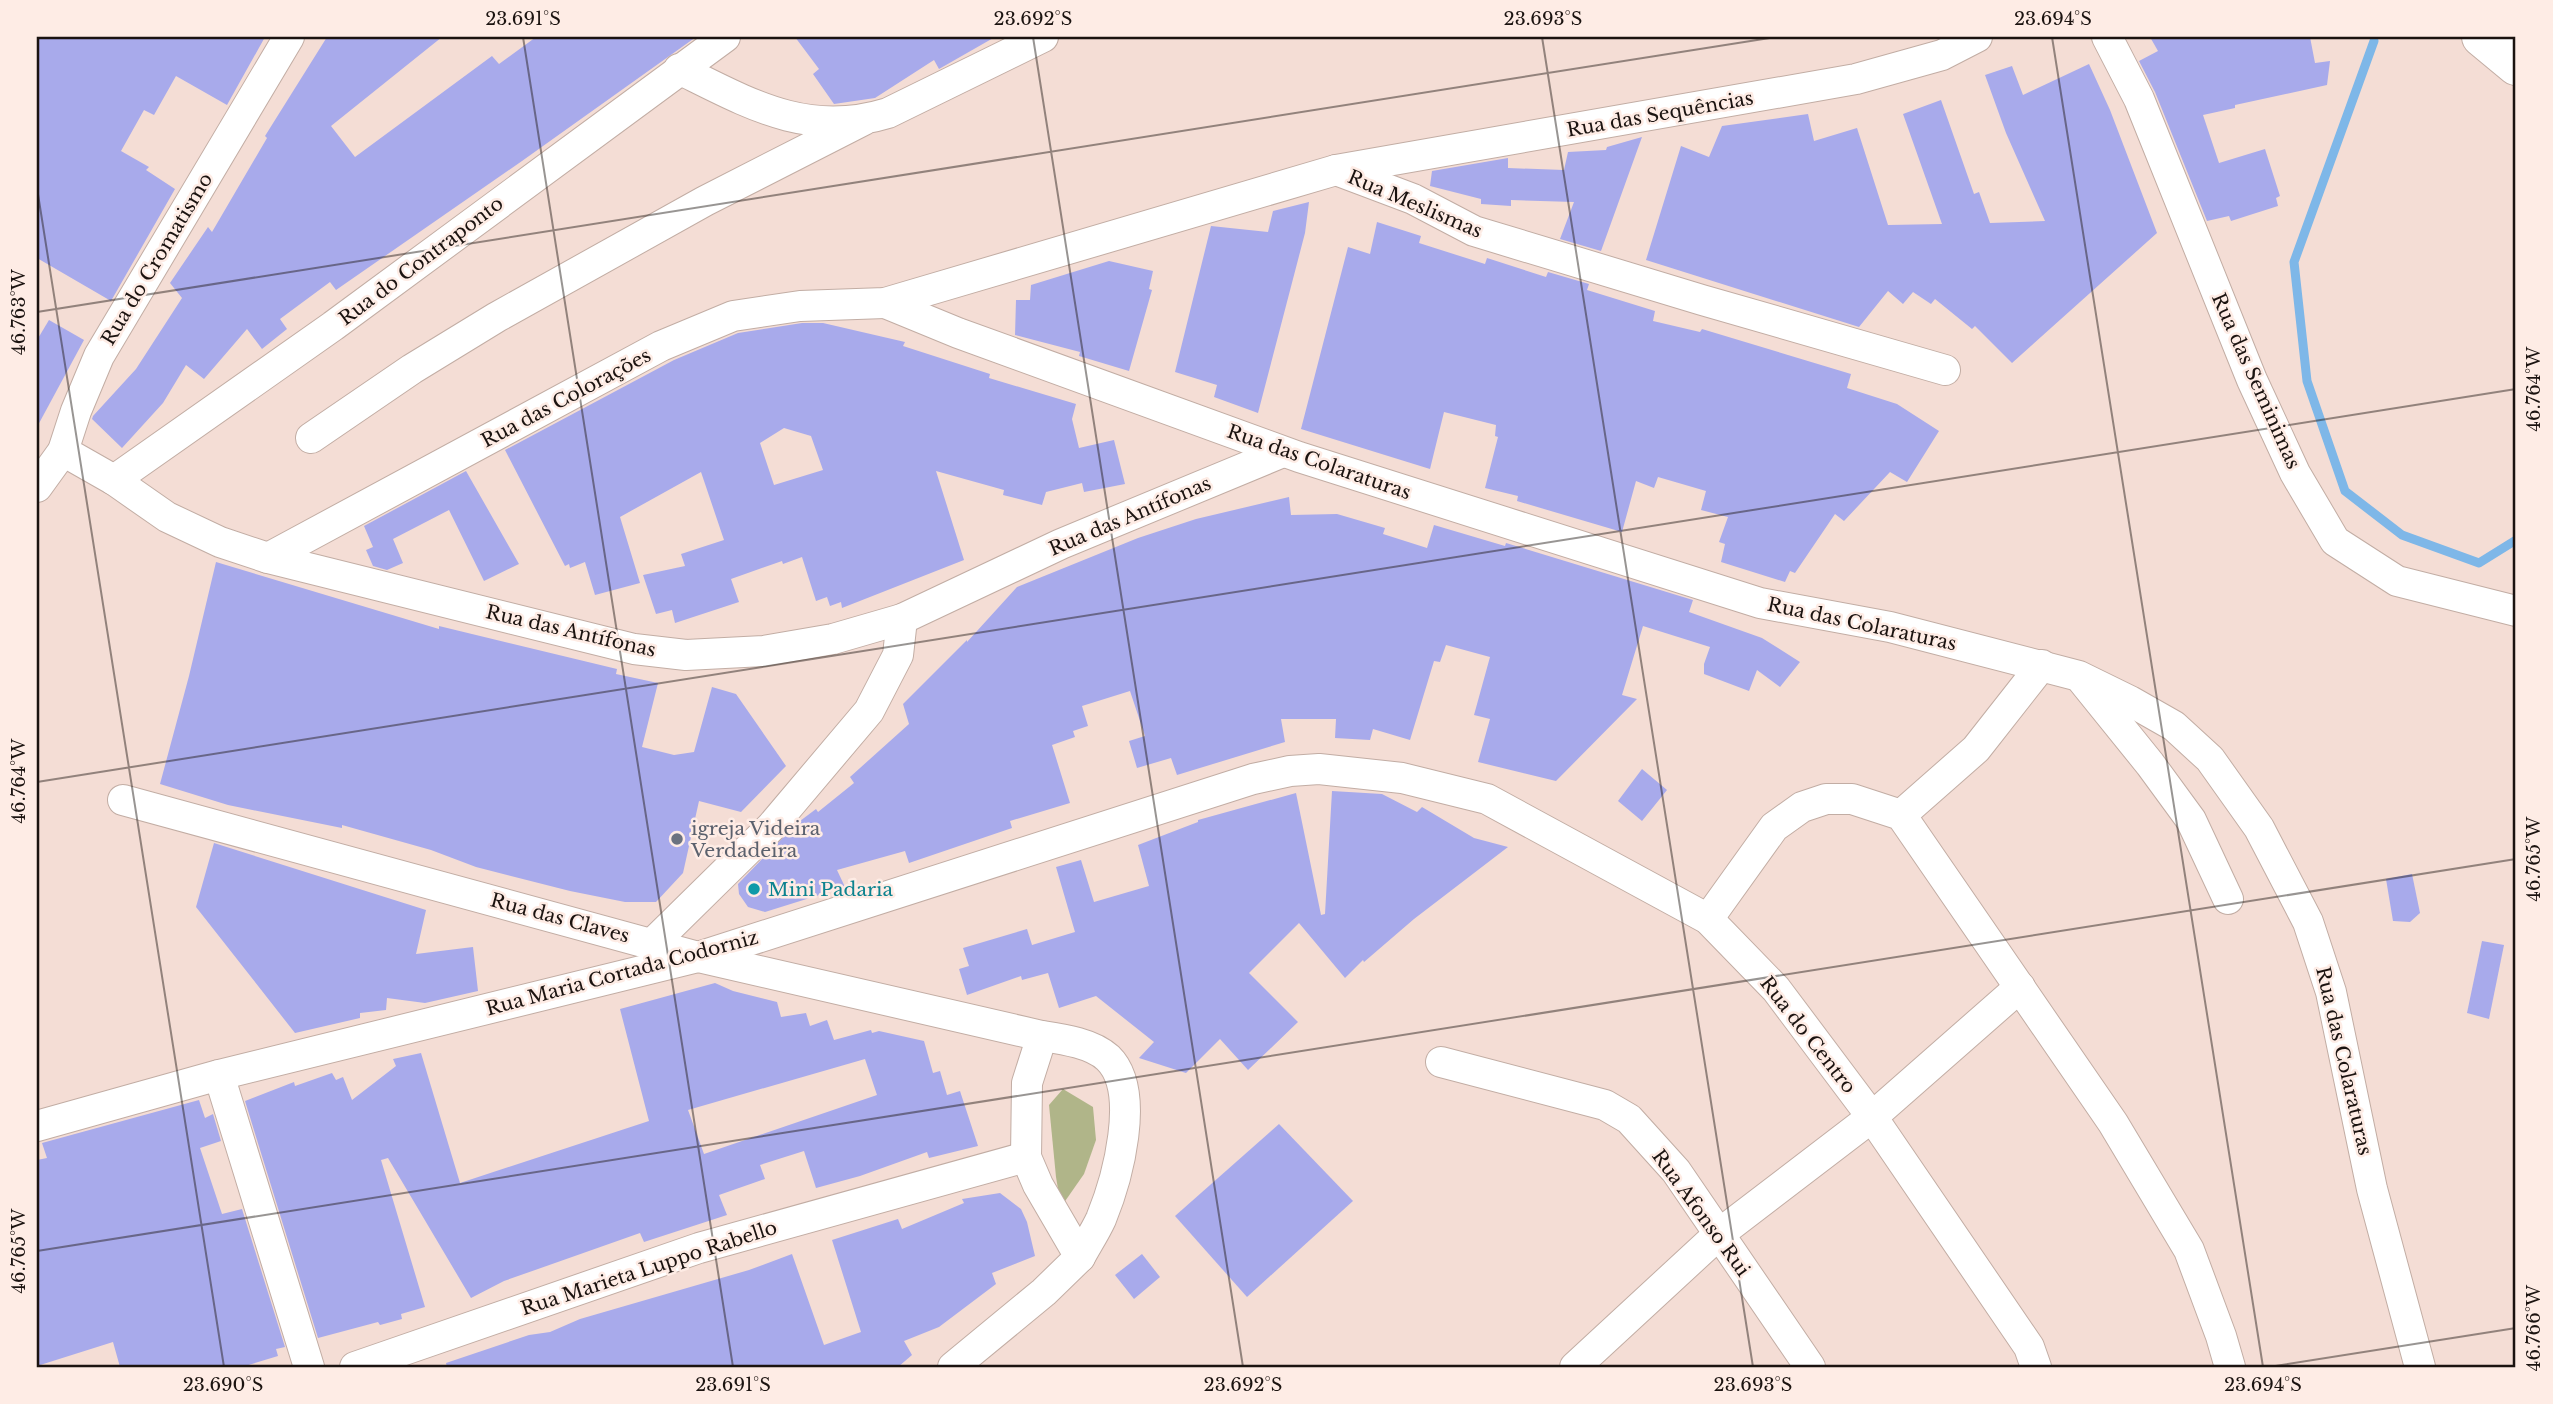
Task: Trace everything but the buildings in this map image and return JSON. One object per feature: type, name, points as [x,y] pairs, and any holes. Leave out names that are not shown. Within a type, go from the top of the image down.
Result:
[{"type":"main road","points":[[2481,37],[2516,66]]},
{"type":"street","name":"Rua do Cromatismo","points":[[37,487],[62,451],[99,356],[289,37]]},
{"type":"street","name":"Rua do Contraponto","points":[[114,480],[333,326],[725,37]]},
{"type":"street","points":[[311,438],[412,369],[497,317],[705,201],[862,121],[888,113],[1044,37]]},
{"type":"street","name":"Rua das Sequências","points":[[1336,170],[1856,79],[1941,55],[1977,37]]},
{"type":"street","name":"Rua das Seminimas","points":[[2107,37],[2139,99],[2252,380],[2295,473],[2335,541],[2397,581],[2516,611]]},
{"type":"street","points":[[679,69],[731,94],[806,121],[862,121]]},
{"type":"street","name":"Rua Meslismas","points":[[885,303],[1336,170],[1413,200],[1474,231],[1945,370]]},
{"type":"street","name":"Rua das Colaraturas","points":[[885,303],[958,333],[1283,452],[1760,603],[1890,627],[2079,676],[2174,726],[2210,759],[2259,828],[2308,922],[2331,992],[2372,1189],[2420,1367]]},
{"type":"street","name":"Rua das Colorações","points":[[268,558],[661,346],[733,316],[800,306],[885,303]]},
{"type":"street","name":"Rua das Antífonas","points":[[62,451],[114,480],[167,517],[220,542],[268,558],[634,649],[686,656],[764,651],[833,639],[902,619],[1061,544],[1283,452]]},
{"type":"street","points":[[653,943],[771,828],[869,711],[898,655],[902,619]]},
{"type":"street","points":[[1901,815],[1976,749],[2042,665]]},
{"type":"street","points":[[2079,676],[2191,820],[2228,899]]},
{"type":"street","name":"Rua Maria Cortada Codorniz","points":[[37,1126],[219,1075],[698,957],[1253,779],[1290,771],[1319,769],[1402,778],[1487,799]]},
{"type":"street","name":"Rua do Centro","points":[[1487,799],[1708,919],[1776,989],[1871,1117],[2029,1347],[2036,1367]]},
{"type":"street","points":[[1708,919],[1774,827],[1802,807],[1826,799],[1852,799],[1901,815],[2113,1123],[2189,1250],[2230,1367]]},
{"type":"street","name":"Rua das Claves","points":[[123,800],[698,957],[1078,1042],[1108,1058],[1123,1082],[1126,1113],[1119,1157],[1101,1219],[1080,1256],[1044,1292],[953,1367]]},
{"type":"street","points":[[1575,1367],[1719,1234],[1871,1117],[2020,987]]},
{"type":"street","points":[[1042,1036],[1027,1083],[1027,1157],[1044,1197],[1080,1256]]},
{"type":"street","name":"Rua Afonso Rui","points":[[1441,1062],[1605,1105],[1629,1119],[1676,1171],[1811,1367]]},
{"type":"street","points":[[219,1075],[309,1367]]},
{"type":"street","name":"Rua Marieta Luppo Rabello","points":[[355,1367],[699,1248],[1027,1157]]},
{"type":"green space","points":[[1063,1089],[1093,1107],[1096,1140],[1084,1174],[1061,1207],[1049,1105]]},
{"type":"waterway","points":[[2374,41],[2294,262],[2307,381],[2345,491],[2402,535],[2479,563],[2516,540]]},
{"type":"place","name":"igreja Videira Verdadeira","points":[[677,839]]},
{"type":"place","name":"Mini Padaria","points":[[754,889]]}]
